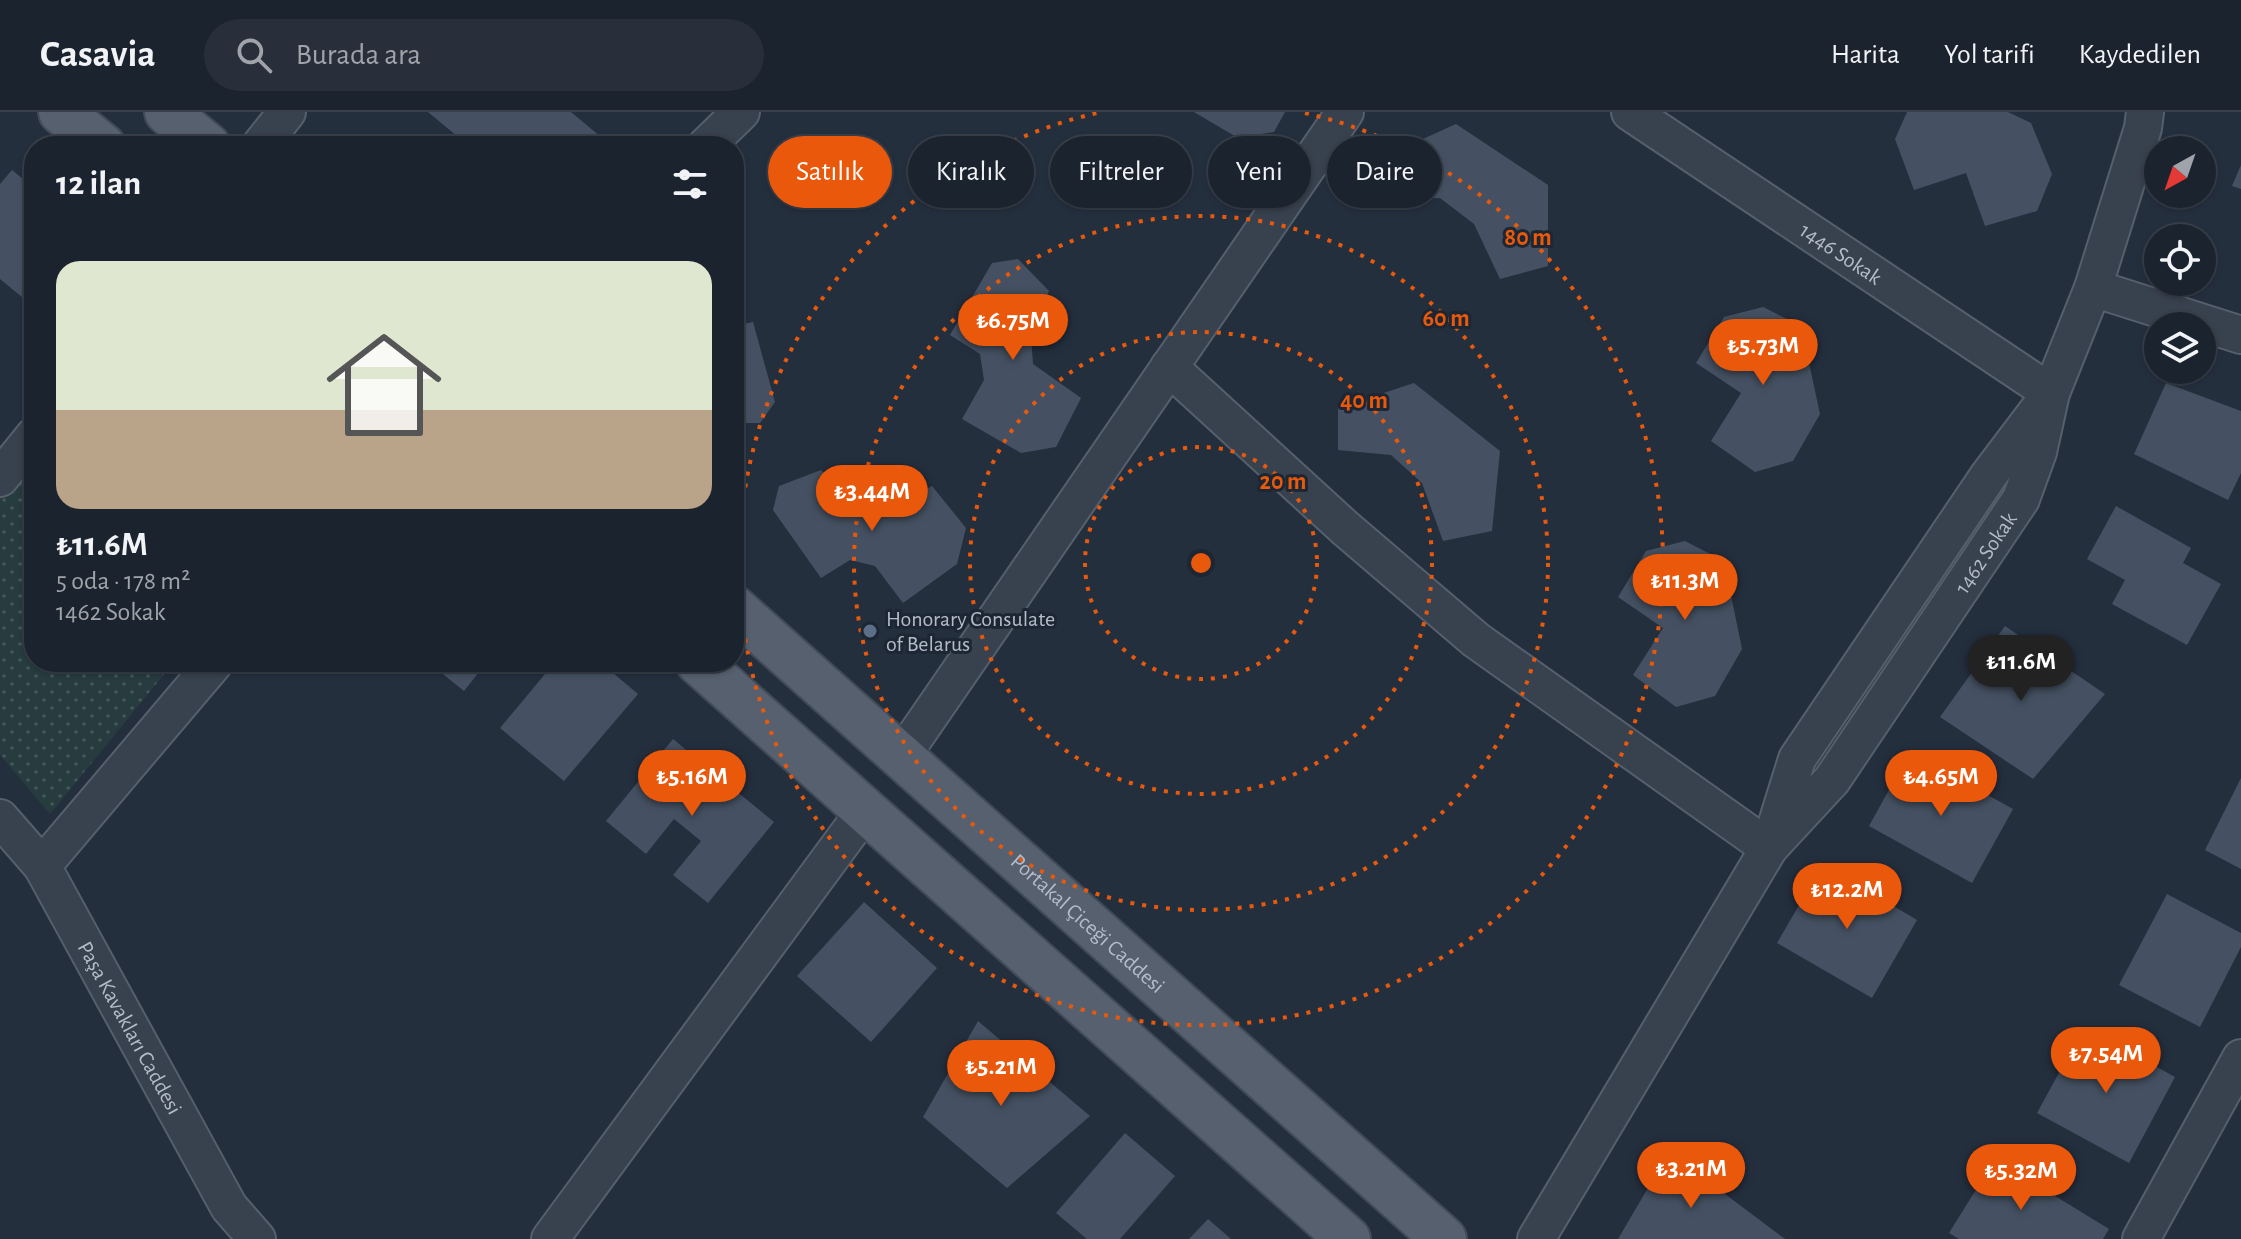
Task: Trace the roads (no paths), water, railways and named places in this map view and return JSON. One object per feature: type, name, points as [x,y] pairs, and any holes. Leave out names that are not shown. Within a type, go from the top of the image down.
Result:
[{"type":"main road","points":[[61,112],[91,136]]},
{"type":"main road","points":[[167,112],[196,136]]},
{"type":"main road","name":"Portakal Çiceği Caddesi","points":[[744,617],[1444,1239]]},
{"type":"main road","points":[[709,672],[1348,1239]]},
{"type":"street","points":[[268,136],[287,112]]},
{"type":"street","points":[[716,136],[741,112]]},
{"type":"street","points":[[901,757],[1345,112]]},
{"type":"street","name":"1446 Sokak","points":[[1630,112],[2051,393]]},
{"type":"street","name":"1462 Sokak","points":[[1536,1239],[1769,848],[1797,759],[1989,475],[2051,393],[2093,288],[2143,128],[2145,112]]},
{"type":"street","points":[[2093,288],[2241,335]]},
{"type":"street","points":[[1169,367],[1345,528],[1476,640],[1769,848]]},
{"type":"street","points":[[0,478],[24,448]]},
{"type":"street","points":[[42,866],[207,672]]},
{"type":"street","points":[[550,1239],[865,811]]},
{"type":"street","name":"Paşa Kavakları Caddesi","points":[[0,818],[42,866],[229,1207],[257,1239]]},
{"type":"street","points":[[2141,1239],[2241,1058]]},
{"type":"place","name":"Honorary Consulate of Belarus","points":[[870,631]]}]
